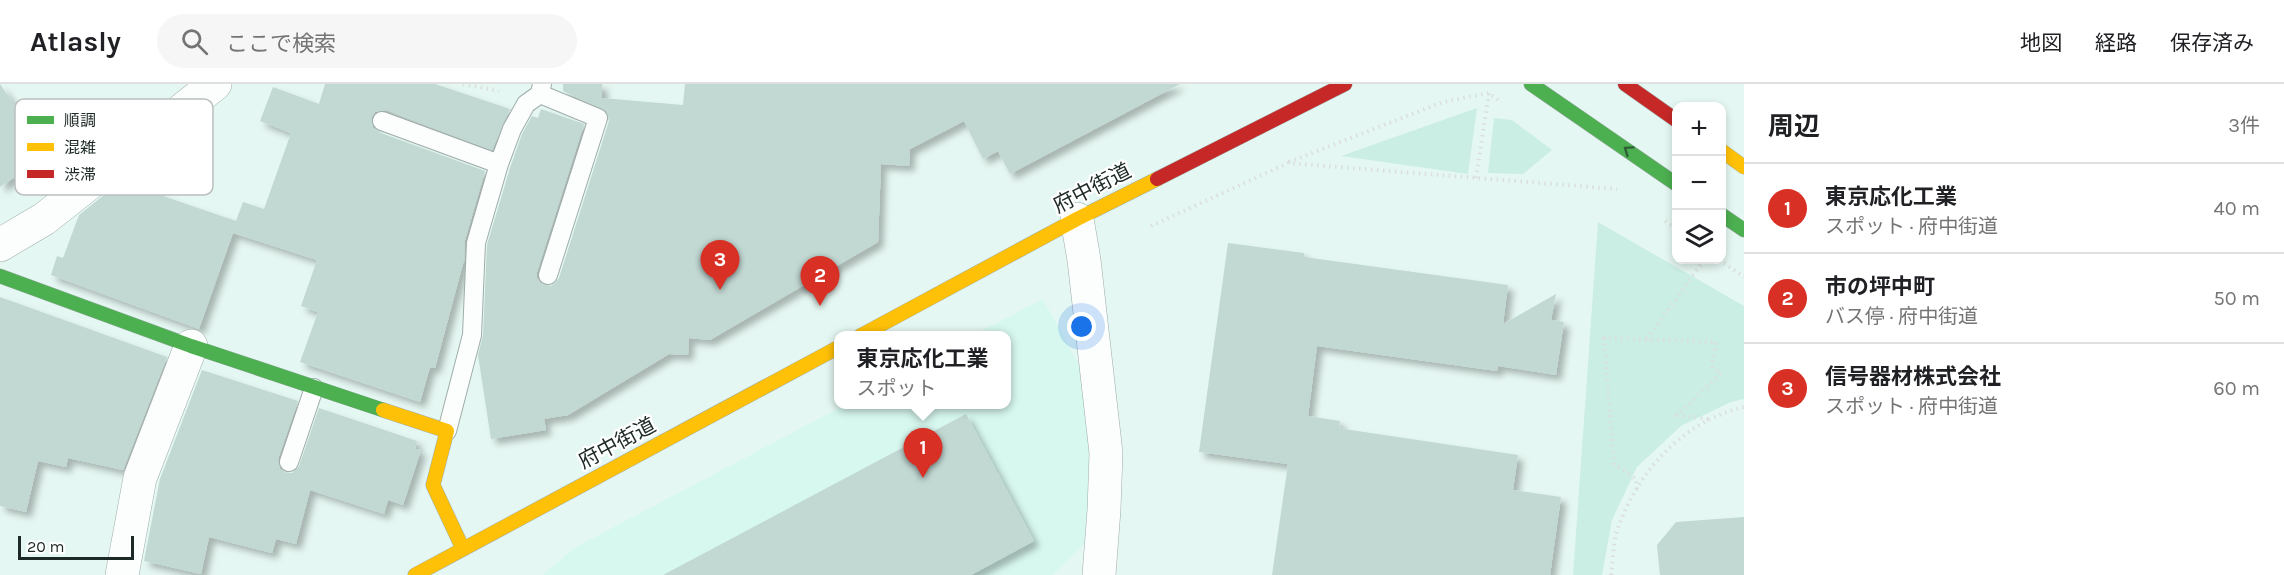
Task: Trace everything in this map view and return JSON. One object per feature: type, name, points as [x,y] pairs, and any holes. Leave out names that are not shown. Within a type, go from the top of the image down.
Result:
[{"type":"main road","name":"府中街道","points":[[869,331],[1077,219],[1345,84]]},
{"type":"main road","points":[[1531,84],[1672,181]]},
{"type":"main road","points":[[1625,84],[1672,117]]},
{"type":"main road","points":[[1726,154],[1744,167]]},
{"type":"main road","points":[[1726,218],[1744,230]]},
{"type":"main road","points":[[0,276],[191,346],[447,431],[433,485],[463,549]]},
{"type":"main road","name":"府中街道","points":[[415,575],[834,350]]},
{"type":"street","points":[[196,99],[215,84]]},
{"type":"street","points":[[0,245],[44,219],[74,195]]},
{"type":"street","points":[[1077,219],[1106,453],[1099,575]]},
{"type":"street","points":[[122,575],[140,478],[191,346]]},
{"type":"lane","points":[[447,431],[472,335],[476,243],[499,164],[512,129],[536,94],[598,118],[548,275]]},
{"type":"lane","points":[[382,121],[499,164]]},
{"type":"lane","points":[[289,462],[314,388]]},
{"type":"path","points":[[463,84],[514,95],[536,94]]},
{"type":"path","points":[[1476,178],[1489,93]]},
{"type":"path","points":[[1140,231],[1288,163],[1443,102]]},
{"type":"path","points":[[1288,163],[1623,190]]},
{"type":"path","points":[[1647,340],[1701,264]]},
{"type":"path","points":[[1724,264],[1744,277]]},
{"type":"path","points":[[1637,489],[1636,479],[1614,465],[1604,338],[1716,342],[1712,368],[1720,373],[1677,415],[1709,419]]},
{"type":"path","points":[[1611,575],[1616,535],[1637,489],[1657,459],[1686,433],[1709,419],[1744,407]]},
{"type":"shaded area","points":[[1477,108],[1468,174],[1341,156]]},
{"type":"shaded area","points":[[1494,118],[1512,120],[1552,150],[1523,174],[1488,173]]},
{"type":"shaded area","points":[[1598,222],[1744,306],[1744,399],[1731,402],[1681,426],[1637,467],[1612,520],[1602,575],[1573,575]]},
{"type":"shaded area","points":[[1043,299],[1080,367],[1090,463],[1085,543],[1053,575],[542,575],[576,547],[837,409],[1011,409],[1011,331],[982,331]]},
{"type":"building","points":[[0,84],[15,105],[15,177],[0,187]]},
{"type":"building","points":[[325,84],[435,84],[510,109],[492,150],[386,110],[375,112],[371,118],[373,128],[378,132],[485,171],[465,240],[464,262],[464,260],[435,368],[430,367],[420,402],[300,362],[318,312],[301,306],[317,260],[233,233],[199,329],[51,275],[57,256],[63,258],[79,215],[104,195],[160,195],[236,221],[243,202],[264,209],[291,133],[260,121],[273,87],[319,104]]},
{"type":"building","points":[[563,84],[602,84],[602,98],[683,105],[685,84],[1180,84],[1010,174],[998,151],[983,159],[964,121],[910,149],[909,166],[881,164],[878,242],[710,340],[689,338],[688,355],[669,354],[568,415],[544,419],[546,430],[491,439],[478,355],[483,335],[487,245],[522,134],[532,116],[538,118],[541,109],[584,124],[537,272],[540,283],[551,286],[559,278],[609,121],[606,111],[563,91]]},
{"type":"building","points":[[1228,243],[1304,253],[1304,257],[1508,285],[1503,324],[1556,294],[1551,320],[1564,322],[1556,375],[1498,366],[1497,371],[1317,346],[1308,416],[1340,421],[1339,427],[1344,429],[1518,455],[1513,490],[1561,497],[1550,575],[1272,575],[1288,464],[1199,452]]},
{"type":"building","points":[[0,297],[167,357],[123,470],[68,458],[66,467],[38,461],[26,512],[0,506]]},
{"type":"building","points":[[202,370],[298,401],[278,459],[280,469],[286,473],[292,473],[299,466],[319,408],[417,441],[415,449],[421,450],[403,505],[388,500],[384,514],[310,490],[296,544],[276,539],[272,553],[209,537],[201,574],[144,561],[160,479]]},
{"type":"building","points":[[966,414],[1034,541],[971,575],[663,575]]},
{"type":"building","points":[[1744,517],[1744,575],[1660,575],[1657,545],[1676,522]]},
{"type":"traffic: fast","points":[[1531,84],[1672,181]]},
{"type":"traffic: fast","points":[[1726,218],[1744,230]]},
{"type":"traffic: fast","points":[[0,276],[191,346],[383,410]]},
{"type":"traffic: slow","points":[[1726,154],[1744,167]]},
{"type":"traffic: slow","points":[[869,331],[1077,219],[1157,179]]},
{"type":"traffic: slow","points":[[415,575],[834,350]]},
{"type":"traffic: slow","points":[[383,410],[447,431],[433,485],[463,549]]},
{"type":"traffic: jam","points":[[1157,179],[1345,84]]},
{"type":"traffic: jam","points":[[1625,84],[1672,117]]},
{"type":"place","name":"信号器材株式会社","points":[[720,290]]},
{"type":"place","name":"市の坪中町","points":[[820,306]]},
{"type":"place","name":"東京応化工業","points":[[923,478]]}]
